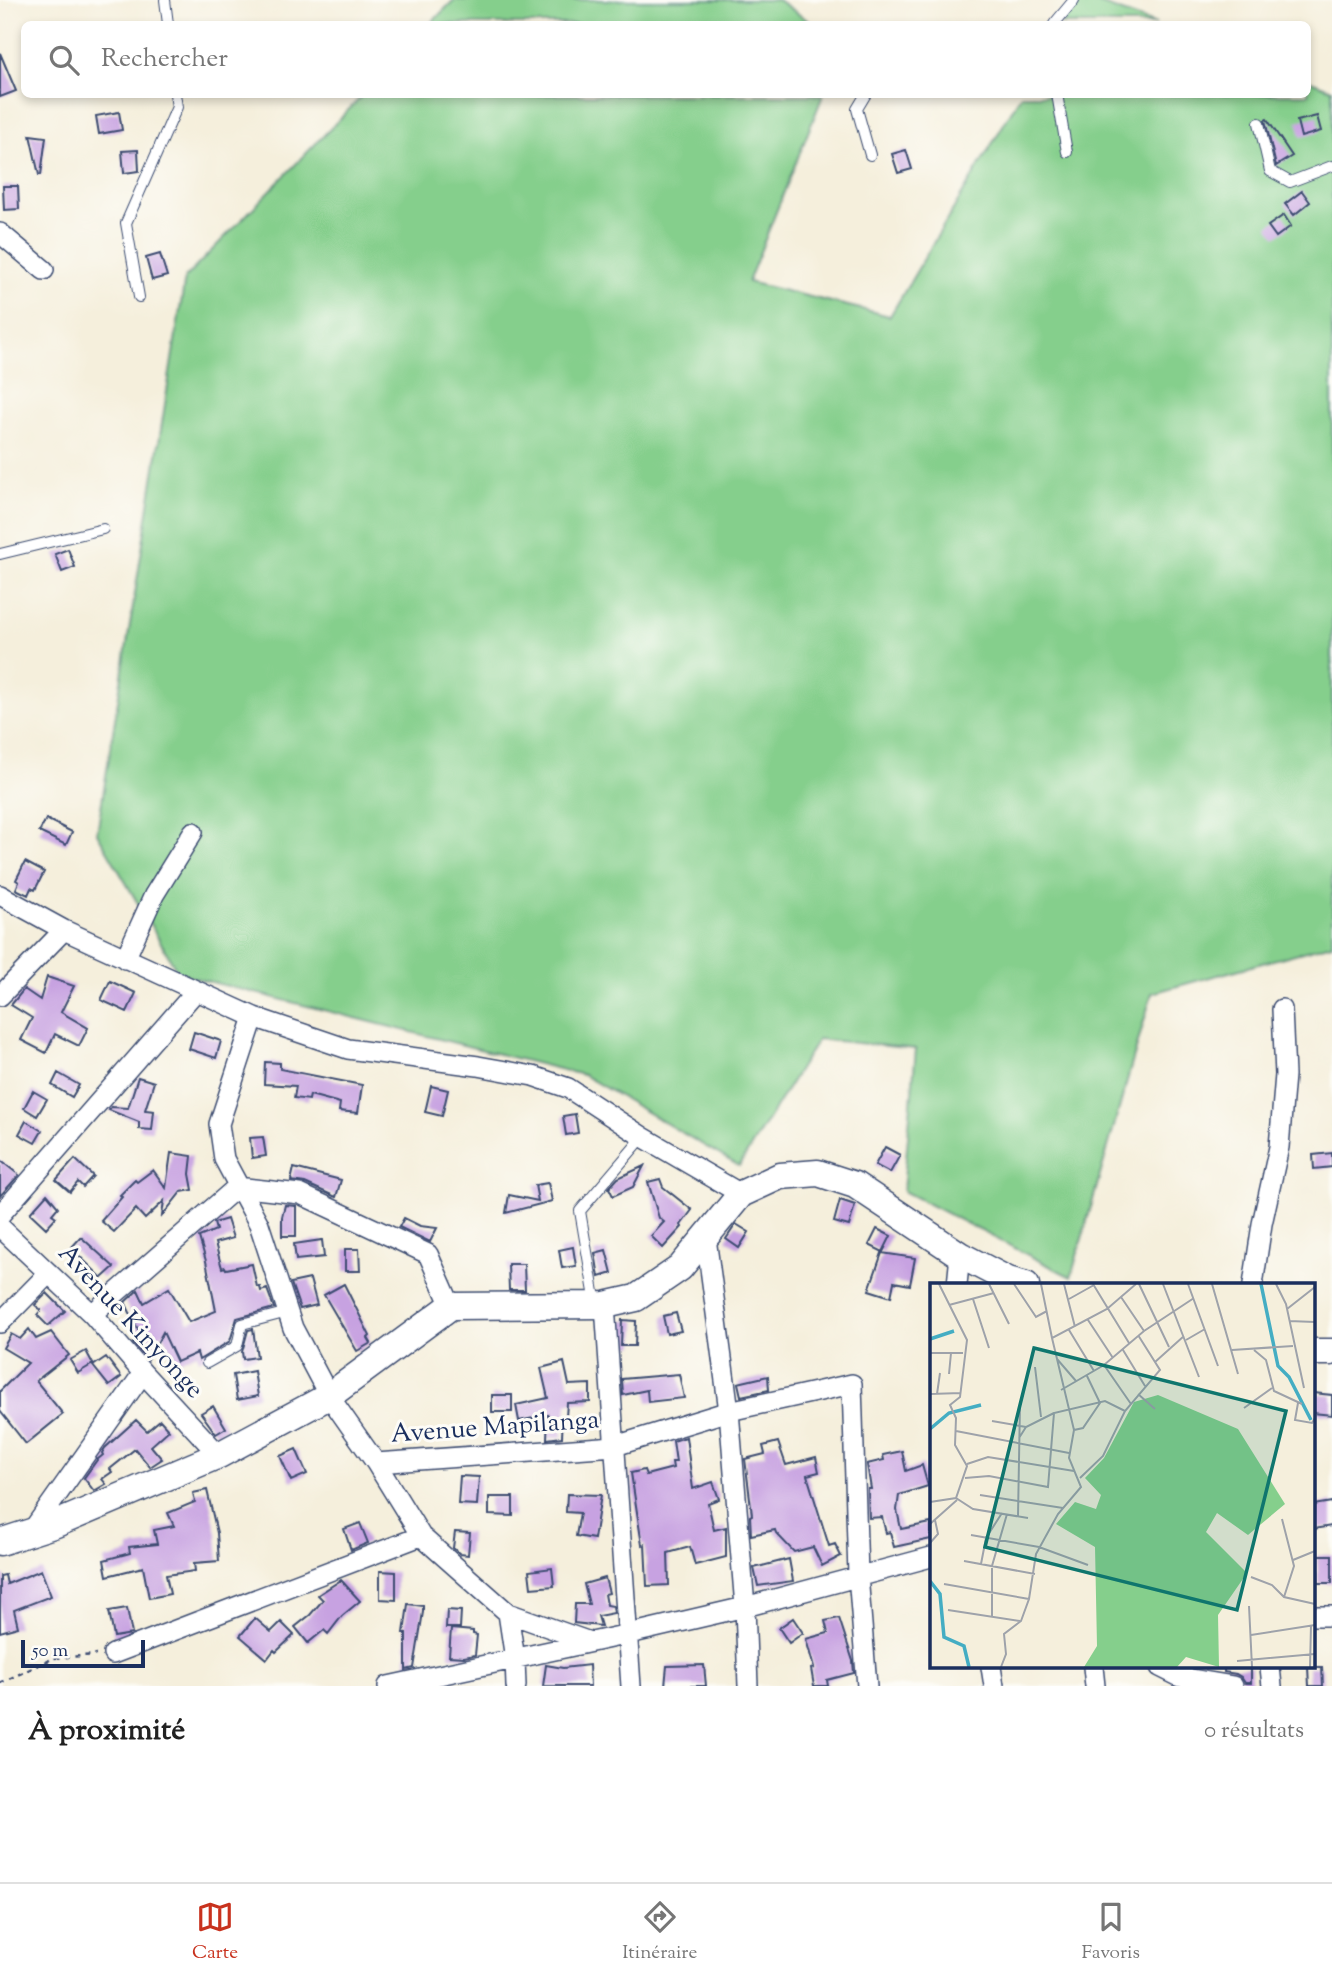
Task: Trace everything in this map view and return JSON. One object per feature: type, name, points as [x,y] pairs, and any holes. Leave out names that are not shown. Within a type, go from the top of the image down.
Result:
[{"type":"street","points":[[0,233],[44,270]]},
{"type":"street","points":[[125,959],[154,895],[193,832]]},
{"type":"street","points":[[0,895],[64,930],[254,1017],[348,1049],[478,1066],[533,1076],[568,1088],[643,1137],[741,1194]]},
{"type":"street","points":[[0,996],[64,930]]},
{"type":"street","points":[[0,1216],[197,991]]},
{"type":"street","points":[[1254,1283],[1262,1224],[1279,1147],[1285,1075],[1282,1009]]},
{"type":"street","name":"Avenue Mapilanga","points":[[254,1017],[219,1124],[223,1159],[259,1224],[293,1328],[329,1396],[376,1463],[615,1446],[729,1411],[852,1384],[858,1575]]},
{"type":"street","points":[[0,1542],[56,1524],[219,1455],[329,1396],[451,1306],[601,1306],[636,1298],[680,1268],[741,1194],[780,1175],[809,1173],[831,1176],[855,1185],[960,1255],[1008,1280],[1019,1283]]},
{"type":"street","points":[[92,1314],[237,1187],[300,1194],[428,1254],[451,1306]]},
{"type":"street","name":"Avenue Kinyonge","points":[[0,1227],[92,1314],[219,1455]]},
{"type":"street","points":[[706,1238],[729,1411],[745,1607],[748,1686]]},
{"type":"street","points":[[957,1283],[960,1255]]},
{"type":"street","points":[[0,1323],[49,1273]]},
{"type":"street","points":[[601,1306],[615,1446],[631,1686]]},
{"type":"street","points":[[1314,1352],[1332,1352]]},
{"type":"street","points":[[31,1531],[143,1373]]},
{"type":"street","points":[[376,1463],[421,1536],[508,1613],[591,1643]]},
{"type":"street","points":[[113,1654],[421,1536]]},
{"type":"street","points":[[388,1686],[745,1607],[930,1557]]},
{"type":"street","points":[[858,1575],[867,1686]]},
{"type":"street","points":[[508,1613],[516,1686]]},
{"type":"street","points":[[1314,1616],[1332,1616]]},
{"type":"street","points":[[991,1668],[994,1686]]},
{"type":"street","points":[[1093,1668],[1095,1686]]},
{"type":"street","points":[[1162,1668],[1180,1677],[1233,1686]]},
{"type":"street","points":[[1270,1668],[1272,1686]]},
{"type":"lane","points":[[165,0],[168,21]]},
{"type":"lane","points":[[1056,21],[1074,0]]},
{"type":"lane","points":[[139,297],[126,223],[177,107],[176,98]]},
{"type":"lane","points":[[864,98],[857,109],[870,155]]},
{"type":"lane","points":[[1058,98],[1067,152]]},
{"type":"lane","points":[[1259,123],[1270,171],[1290,182],[1332,166]]},
{"type":"lane","points":[[0,554],[103,528]]},
{"type":"lane","points":[[601,1306],[580,1211],[643,1137]]},
{"type":"lane","points":[[207,1363],[236,1346],[242,1324],[288,1312]]},
{"type":"path","points":[[0,1683],[54,1658],[113,1654]]},
{"type":"green space","points":[[454,0],[778,0],[809,21],[433,21]]},
{"type":"green space","points":[[1076,0],[1089,0],[1148,21],[1064,21]]},
{"type":"green space","points":[[1311,81],[1332,89],[1332,944],[1152,993],[1071,1277],[903,1191],[916,1049],[818,1039],[739,1166],[583,1075],[179,974],[97,833],[185,278],[360,98],[822,98],[748,282],[890,316],[1019,98],[1311,98]]},
{"type":"building","points":[[0,53],[16,91],[0,97]]},
{"type":"building","points":[[119,112],[122,130],[99,134],[96,116]]},
{"type":"building","points":[[1317,116],[1321,131],[1301,137],[1297,121]]},
{"type":"building","points":[[1267,119],[1292,156],[1276,166],[1265,120]]},
{"type":"building","points":[[30,135],[46,137],[41,175],[39,175]]},
{"type":"building","points":[[138,150],[139,171],[124,173],[122,151]]},
{"type":"building","points":[[906,150],[912,169],[898,173],[892,154]]},
{"type":"building","points":[[3,186],[18,186],[19,209],[4,210]]},
{"type":"building","points":[[1302,191],[1310,202],[1294,215],[1285,204]]},
{"type":"building","points":[[1284,215],[1291,226],[1276,237],[1268,226]]},
{"type":"building","points":[[160,254],[167,276],[152,280],[146,258]]},
{"type":"building","points":[[68,549],[75,567],[62,572],[55,554]]},
{"type":"building","points":[[46,819],[72,832],[66,845],[39,832]]},
{"type":"building","points":[[25,862],[44,872],[35,890],[31,888],[28,895],[16,889],[19,882],[16,880]]},
{"type":"building","points":[[47,977],[74,986],[61,1012],[88,1028],[79,1046],[55,1034],[46,1053],[21,1040],[32,1018],[11,1005],[24,989],[40,1000]]},
{"type":"building","points":[[110,981],[136,993],[127,1012],[101,1000]]},
{"type":"building","points":[[194,1032],[221,1041],[216,1058],[189,1049]]},
{"type":"building","points":[[265,1062],[280,1063],[280,1069],[362,1085],[358,1113],[339,1111],[340,1103],[310,1095],[309,1100],[294,1098],[296,1086],[264,1084]]},
{"type":"building","points":[[58,1073],[79,1085],[72,1097],[52,1085]]},
{"type":"building","points":[[138,1077],[154,1082],[145,1110],[154,1111],[152,1130],[139,1129],[139,1122],[109,1110],[111,1107],[128,1108]]},
{"type":"building","points":[[431,1086],[448,1090],[442,1116],[425,1112]]},
{"type":"building","points":[[33,1091],[47,1099],[37,1116],[24,1108]]},
{"type":"building","points":[[575,1114],[578,1133],[566,1135],[563,1116]]},
{"type":"building","points":[[26,1121],[42,1131],[35,1143],[19,1134]]},
{"type":"building","points":[[263,1137],[266,1156],[252,1158],[250,1138]]},
{"type":"building","points":[[885,1147],[900,1155],[890,1173],[875,1165]]},
{"type":"building","points":[[171,1153],[192,1156],[190,1174],[193,1190],[181,1192],[162,1216],[164,1201],[145,1219],[136,1209],[114,1232],[101,1221],[135,1180],[137,1182],[153,1170],[166,1188]]},
{"type":"building","points":[[1332,1153],[1332,1167],[1314,1169],[1313,1155]]},
{"type":"building","points":[[75,1159],[93,1176],[83,1187],[78,1182],[70,1192],[56,1180]]},
{"type":"building","points":[[0,1160],[19,1175],[0,1196]]},
{"type":"building","points":[[644,1166],[633,1187],[613,1196],[609,1188],[618,1178]]},
{"type":"building","points":[[294,1168],[341,1180],[336,1197],[305,1183],[291,1181]]},
{"type":"building","points":[[660,1179],[663,1187],[692,1210],[682,1227],[663,1248],[651,1236],[664,1222],[659,1218],[648,1182]]},
{"type":"building","points":[[548,1183],[552,1201],[506,1213],[509,1195],[538,1201],[535,1185]]},
{"type":"building","points":[[47,1194],[58,1207],[52,1214],[56,1217],[46,1228],[30,1213]]},
{"type":"building","points":[[840,1200],[855,1205],[849,1226],[834,1222]]},
{"type":"building","points":[[285,1205],[296,1206],[296,1236],[282,1236]]},
{"type":"building","points":[[404,1218],[420,1226],[437,1228],[430,1242],[399,1227]]},
{"type":"building","points":[[227,1219],[233,1238],[215,1243],[222,1268],[252,1264],[257,1287],[260,1287],[261,1291],[267,1289],[274,1308],[237,1318],[230,1341],[199,1360],[197,1353],[177,1362],[163,1332],[148,1360],[133,1343],[141,1336],[125,1302],[138,1290],[144,1303],[169,1288],[189,1322],[216,1311],[199,1237],[216,1230],[214,1223]]},
{"type":"building","points":[[736,1224],[749,1232],[739,1248],[726,1239]]},
{"type":"building","points":[[877,1229],[891,1236],[883,1252],[869,1245]]},
{"type":"building","points":[[81,1237],[114,1267],[102,1278],[71,1248]]},
{"type":"building","points":[[322,1240],[324,1257],[296,1260],[294,1244]]},
{"type":"building","points":[[573,1247],[576,1266],[562,1268],[559,1250]]},
{"type":"building","points":[[345,1249],[359,1249],[360,1271],[345,1271]]},
{"type":"building","points":[[606,1250],[612,1273],[599,1277],[595,1253]]},
{"type":"building","points":[[882,1253],[915,1258],[910,1285],[894,1282],[891,1297],[869,1290]]},
{"type":"building","points":[[508,1264],[524,1264],[525,1290],[509,1290]]},
{"type":"building","points":[[310,1279],[317,1305],[300,1309],[291,1283]]},
{"type":"building","points":[[344,1284],[370,1336],[368,1338],[371,1343],[357,1351],[324,1295]]},
{"type":"building","points":[[47,1293],[65,1311],[48,1326],[37,1315],[41,1310],[35,1305]]},
{"type":"building","points":[[676,1313],[681,1331],[667,1334],[663,1316]]},
{"type":"building","points":[[622,1320],[636,1321],[635,1346],[621,1346]]},
{"type":"building","points":[[29,1329],[36,1339],[51,1332],[69,1355],[36,1381],[63,1414],[26,1444],[0,1411],[0,1391],[28,1363],[3,1348],[11,1334],[20,1339]]},
{"type":"building","points":[[253,1329],[257,1357],[243,1359],[242,1352],[248,1330]]},
{"type":"building","points":[[86,1351],[93,1364],[78,1373],[70,1360]]},
{"type":"building","points":[[106,1357],[121,1377],[109,1386],[93,1366]]},
{"type":"building","points":[[564,1362],[569,1385],[590,1384],[590,1402],[567,1403],[562,1437],[547,1439],[548,1415],[519,1421],[516,1405],[548,1398],[541,1368]]},
{"type":"building","points":[[254,1371],[258,1396],[237,1400],[233,1375]]},
{"type":"building","points":[[679,1374],[684,1398],[648,1402],[647,1390],[623,1395],[622,1379]]},
{"type":"building","points":[[768,1376],[769,1390],[741,1396],[738,1383]]},
{"type":"building","points":[[1314,1393],[1332,1395],[1332,1415],[1314,1413]]},
{"type":"building","points":[[492,1395],[512,1395],[512,1412],[492,1412]]},
{"type":"building","points":[[213,1406],[226,1428],[216,1434],[201,1413]]},
{"type":"building","points":[[136,1420],[147,1431],[160,1420],[169,1430],[151,1446],[162,1459],[150,1467],[135,1449],[110,1469],[112,1472],[102,1479],[106,1484],[94,1491],[84,1478],[103,1455],[105,1448]]},
{"type":"building","points":[[686,1437],[693,1489],[713,1482],[719,1499],[708,1503],[714,1530],[726,1527],[726,1557],[695,1565],[690,1547],[668,1553],[669,1585],[647,1586],[645,1544],[642,1545],[631,1473],[644,1470],[646,1475],[673,1468],[672,1462],[676,1462],[673,1441]]},
{"type":"building","points":[[778,1442],[786,1465],[816,1457],[819,1472],[807,1475],[829,1546],[835,1544],[841,1556],[822,1566],[813,1547],[794,1552],[775,1530],[751,1535],[752,1515],[745,1459],[765,1454],[763,1446]]},
{"type":"building","points":[[296,1449],[307,1474],[291,1481],[280,1456]]},
{"type":"building","points":[[902,1451],[906,1471],[922,1465],[928,1486],[899,1495],[897,1510],[901,1529],[930,1523],[930,1539],[894,1547],[890,1532],[886,1533],[882,1517],[869,1518],[868,1489],[871,1489],[867,1464],[884,1460],[883,1455]]},
{"type":"building","points":[[460,1476],[479,1477],[477,1505],[458,1504]]},
{"type":"building","points":[[207,1490],[217,1533],[219,1561],[194,1563],[195,1571],[166,1575],[170,1594],[149,1598],[143,1567],[107,1576],[104,1560],[130,1553],[129,1547],[157,1544],[154,1530],[174,1526],[168,1513],[195,1502],[193,1493]]},
{"type":"building","points":[[567,1494],[601,1495],[594,1539],[576,1536],[580,1513],[566,1512]]},
{"type":"building","points":[[489,1497],[513,1497],[513,1516],[489,1515]]},
{"type":"building","points":[[1332,1502],[1332,1526],[1314,1529],[1314,1505]]},
{"type":"building","points":[[360,1523],[368,1543],[351,1550],[344,1529]]},
{"type":"building","points":[[455,1532],[470,1533],[468,1555],[460,1554],[453,1548]]},
{"type":"building","points":[[1317,1555],[1332,1555],[1332,1583],[1318,1583]]},
{"type":"building","points":[[789,1559],[793,1581],[758,1586],[754,1568]]},
{"type":"building","points":[[552,1568],[554,1586],[531,1588],[529,1571]]},
{"type":"building","points":[[41,1570],[51,1596],[14,1610],[18,1627],[0,1632],[0,1576],[5,1575],[7,1584]]},
{"type":"building","points":[[380,1571],[396,1572],[396,1600],[380,1599]]},
{"type":"building","points":[[605,1578],[609,1593],[605,1594],[607,1605],[613,1606],[614,1613],[598,1616],[601,1626],[574,1623],[575,1604],[589,1604],[584,1584]]},
{"type":"building","points":[[341,1580],[360,1601],[342,1616],[328,1634],[324,1630],[308,1643],[295,1627],[323,1600],[318,1595]]},
{"type":"building","points":[[408,1604],[423,1606],[423,1612],[414,1668],[406,1670],[404,1633]]},
{"type":"building","points":[[127,1608],[132,1634],[114,1637],[109,1611]]},
{"type":"building","points":[[447,1610],[461,1611],[460,1628],[446,1628]]},
{"type":"building","points":[[255,1618],[271,1632],[281,1622],[294,1635],[267,1659],[240,1636]]},
{"type":"building","points":[[793,1618],[803,1633],[789,1643],[779,1628]]},
{"type":"building","points":[[839,1618],[853,1661],[854,1673],[827,1680],[828,1686],[814,1686],[811,1669],[814,1668],[806,1639],[828,1633],[825,1621]]},
{"type":"building","points":[[451,1629],[473,1631],[473,1634],[477,1635],[475,1655],[449,1656]]},
{"type":"building","points":[[546,1665],[563,1668],[589,1665],[590,1686],[543,1686]]},
{"type":"building","points":[[704,1665],[706,1686],[665,1686],[667,1666]]},
{"type":"building","points":[[1322,1667],[1323,1686],[1309,1686],[1308,1668]]},
{"type":"building","points":[[1224,1668],[1251,1668],[1251,1683],[1245,1683],[1236,1674],[1224,1672]]}]
